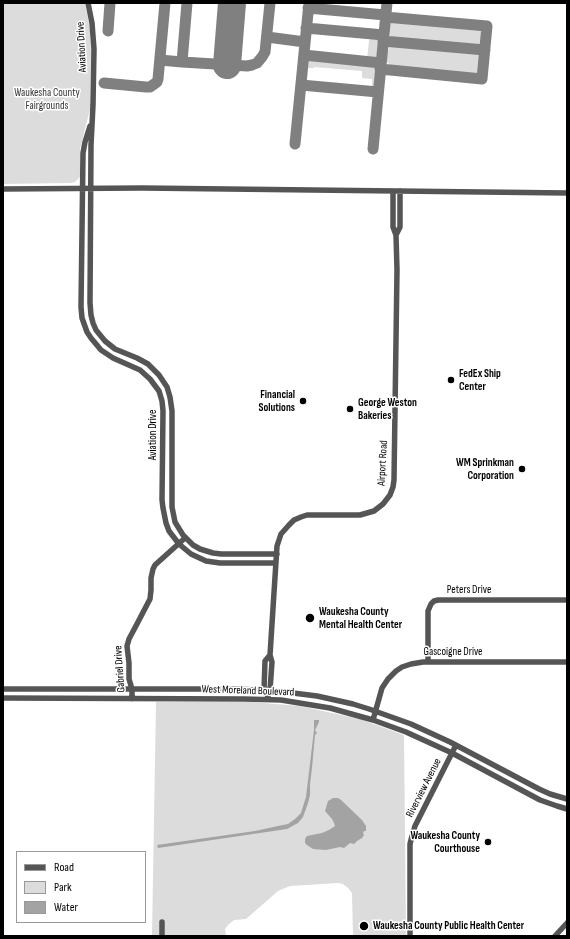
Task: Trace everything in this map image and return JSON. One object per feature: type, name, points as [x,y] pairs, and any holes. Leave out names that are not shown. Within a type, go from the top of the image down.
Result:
[{"type":"street","name":"Aviation Drive","points":[[88,3],[92,23],[94,49],[91,145],[90,308],[93,323],[100,336],[110,345],[143,361],[154,369],[167,387],[172,403],[172,507],[178,528],[185,538],[206,551],[221,554],[276,554]]},
{"type":"street","name":"Aviation Drive","points":[[93,114],[84,148],[82,188],[81,310],[84,324],[91,338],[107,355],[138,368],[150,379],[159,391],[163,411],[162,500],[164,517],[169,531],[178,543],[185,550],[198,558],[214,563],[276,563]]},
{"type":"street","points":[[3,189],[178,188],[567,193]]},
{"type":"street","name":"Airport Road","points":[[267,699],[270,690],[272,662],[270,654],[276,554],[277,546],[282,534],[288,525],[296,519],[311,515],[360,515],[374,511],[383,504],[391,493],[394,480],[396,235],[400,227],[396,191]]},
{"type":"street","points":[[82,236],[91,237]]},
{"type":"street","points":[[91,338],[96,330]]},
{"type":"street","points":[[138,368],[143,361]]},
{"type":"street","points":[[163,432],[172,432]]},
{"type":"street","points":[[163,457],[172,457]]},
{"type":"street","name":"Gabriel Drive","points":[[132,699],[127,646],[128,639],[150,599],[151,578],[155,565],[185,538]]},
{"type":"street","points":[[230,554],[230,563]]},
{"type":"street","name":"Peters Drive","points":[[428,662],[428,611],[431,604],[436,600],[567,600]]},
{"type":"street","name":"Airport Road","points":[[267,699],[264,690],[265,661],[270,654]]},
{"type":"street","name":"Gascoigne Drive","points":[[373,720],[382,688],[388,679],[402,667],[411,664],[418,662],[567,662]]},
{"type":"street","name":"West Moreland Boulevard","points":[[3,689],[270,690],[340,701],[375,711],[425,730],[539,789],[567,799]]},
{"type":"street","points":[[36,689],[36,698]]},
{"type":"street","points":[[79,689],[80,699]]},
{"type":"street","points":[[218,689],[218,698]]},
{"type":"street","points":[[301,703],[302,694]]},
{"type":"street","name":"West Moreland Boulevard","points":[[3,698],[267,699],[330,708],[373,720],[421,738],[540,800],[567,808]]},
{"type":"street","points":[[421,738],[425,730]]},
{"type":"street","name":"Riverview Avenue","points":[[410,936],[410,844],[415,826],[456,745]]},
{"type":"street","points":[[162,922],[162,936]]},
{"type":"street","points":[[555,936],[567,923]]},
{"type":"green space","name":"Waukesha County Fairgrounds","points":[[3,3],[85,3],[90,29],[90,109],[80,149],[80,176],[75,182],[3,184]]},
{"type":"green space","points":[[398,20],[481,28],[484,31],[483,44],[479,47],[397,40],[391,37],[388,27],[392,22]]},
{"type":"green space","points":[[369,40],[379,40],[379,60],[367,60]]},
{"type":"green space","points":[[397,45],[479,52],[481,53],[482,57],[481,71],[476,75],[394,67],[387,62],[386,53],[390,47]]},
{"type":"green space","points":[[309,58],[376,65],[378,66],[376,88],[372,89],[372,79],[362,78],[362,71],[314,67],[308,68]]},
{"type":"green space","points":[[156,702],[251,702],[300,706],[360,719],[404,735],[406,936],[353,936],[352,893],[343,884],[338,883],[290,886],[278,891],[246,919],[234,920],[228,925],[225,929],[226,936],[152,936]]},
{"type":"water","points":[[314,720],[319,720],[319,722],[315,730],[317,733],[315,735],[310,795],[303,817],[298,823],[287,829],[158,848],[157,845],[255,831],[288,824],[295,819],[301,813],[306,797]]},
{"type":"water","points":[[333,798],[338,798],[341,800],[362,820],[366,826],[366,831],[364,831],[362,838],[354,844],[350,843],[344,848],[340,847],[326,850],[313,849],[305,843],[307,836],[322,833],[335,826],[332,819],[325,811],[328,801]]},
{"type":"taxiway","points":[[108,31],[110,3]]},
{"type":"taxiway","points":[[104,83],[150,87],[157,82],[165,3]]},
{"type":"taxiway","points":[[187,3],[182,62],[247,66],[257,63],[265,52],[270,3]]},
{"type":"taxiway","points":[[295,144],[309,3]]},
{"type":"taxiway","points":[[373,149],[387,3]]},
{"type":"taxiway","points":[[308,8],[385,15]]},
{"type":"taxiway","points":[[380,69],[482,79],[487,26],[385,17]]},
{"type":"taxiway","points":[[306,28],[384,35]]},
{"type":"taxiway","points":[[267,37],[305,42]]},
{"type":"taxiway","points":[[383,41],[485,50]]},
{"type":"taxiway","points":[[304,55],[381,63]]},
{"type":"taxiway","points":[[160,60],[182,62]]},
{"type":"taxiway","points":[[301,85],[378,92]]},
{"type":"runway","points":[[227,65],[232,3]]},
{"type":"place","name":"FedEx Ship Center","points":[[451,380]]},
{"type":"place","name":"Financial Solutions","points":[[303,401]]},
{"type":"place","name":"George Weston Bakeries","points":[[350,409]]},
{"type":"place","name":"WM Sprinkman Corporation","points":[[522,469]]},
{"type":"place","name":"Waukesha County Mental Health Center","points":[[310,618]]},
{"type":"place","name":"Waukesha County Courthouse","points":[[488,842]]},
{"type":"place","name":"Waukesha County Public Health Center","points":[[364,926]]}]
